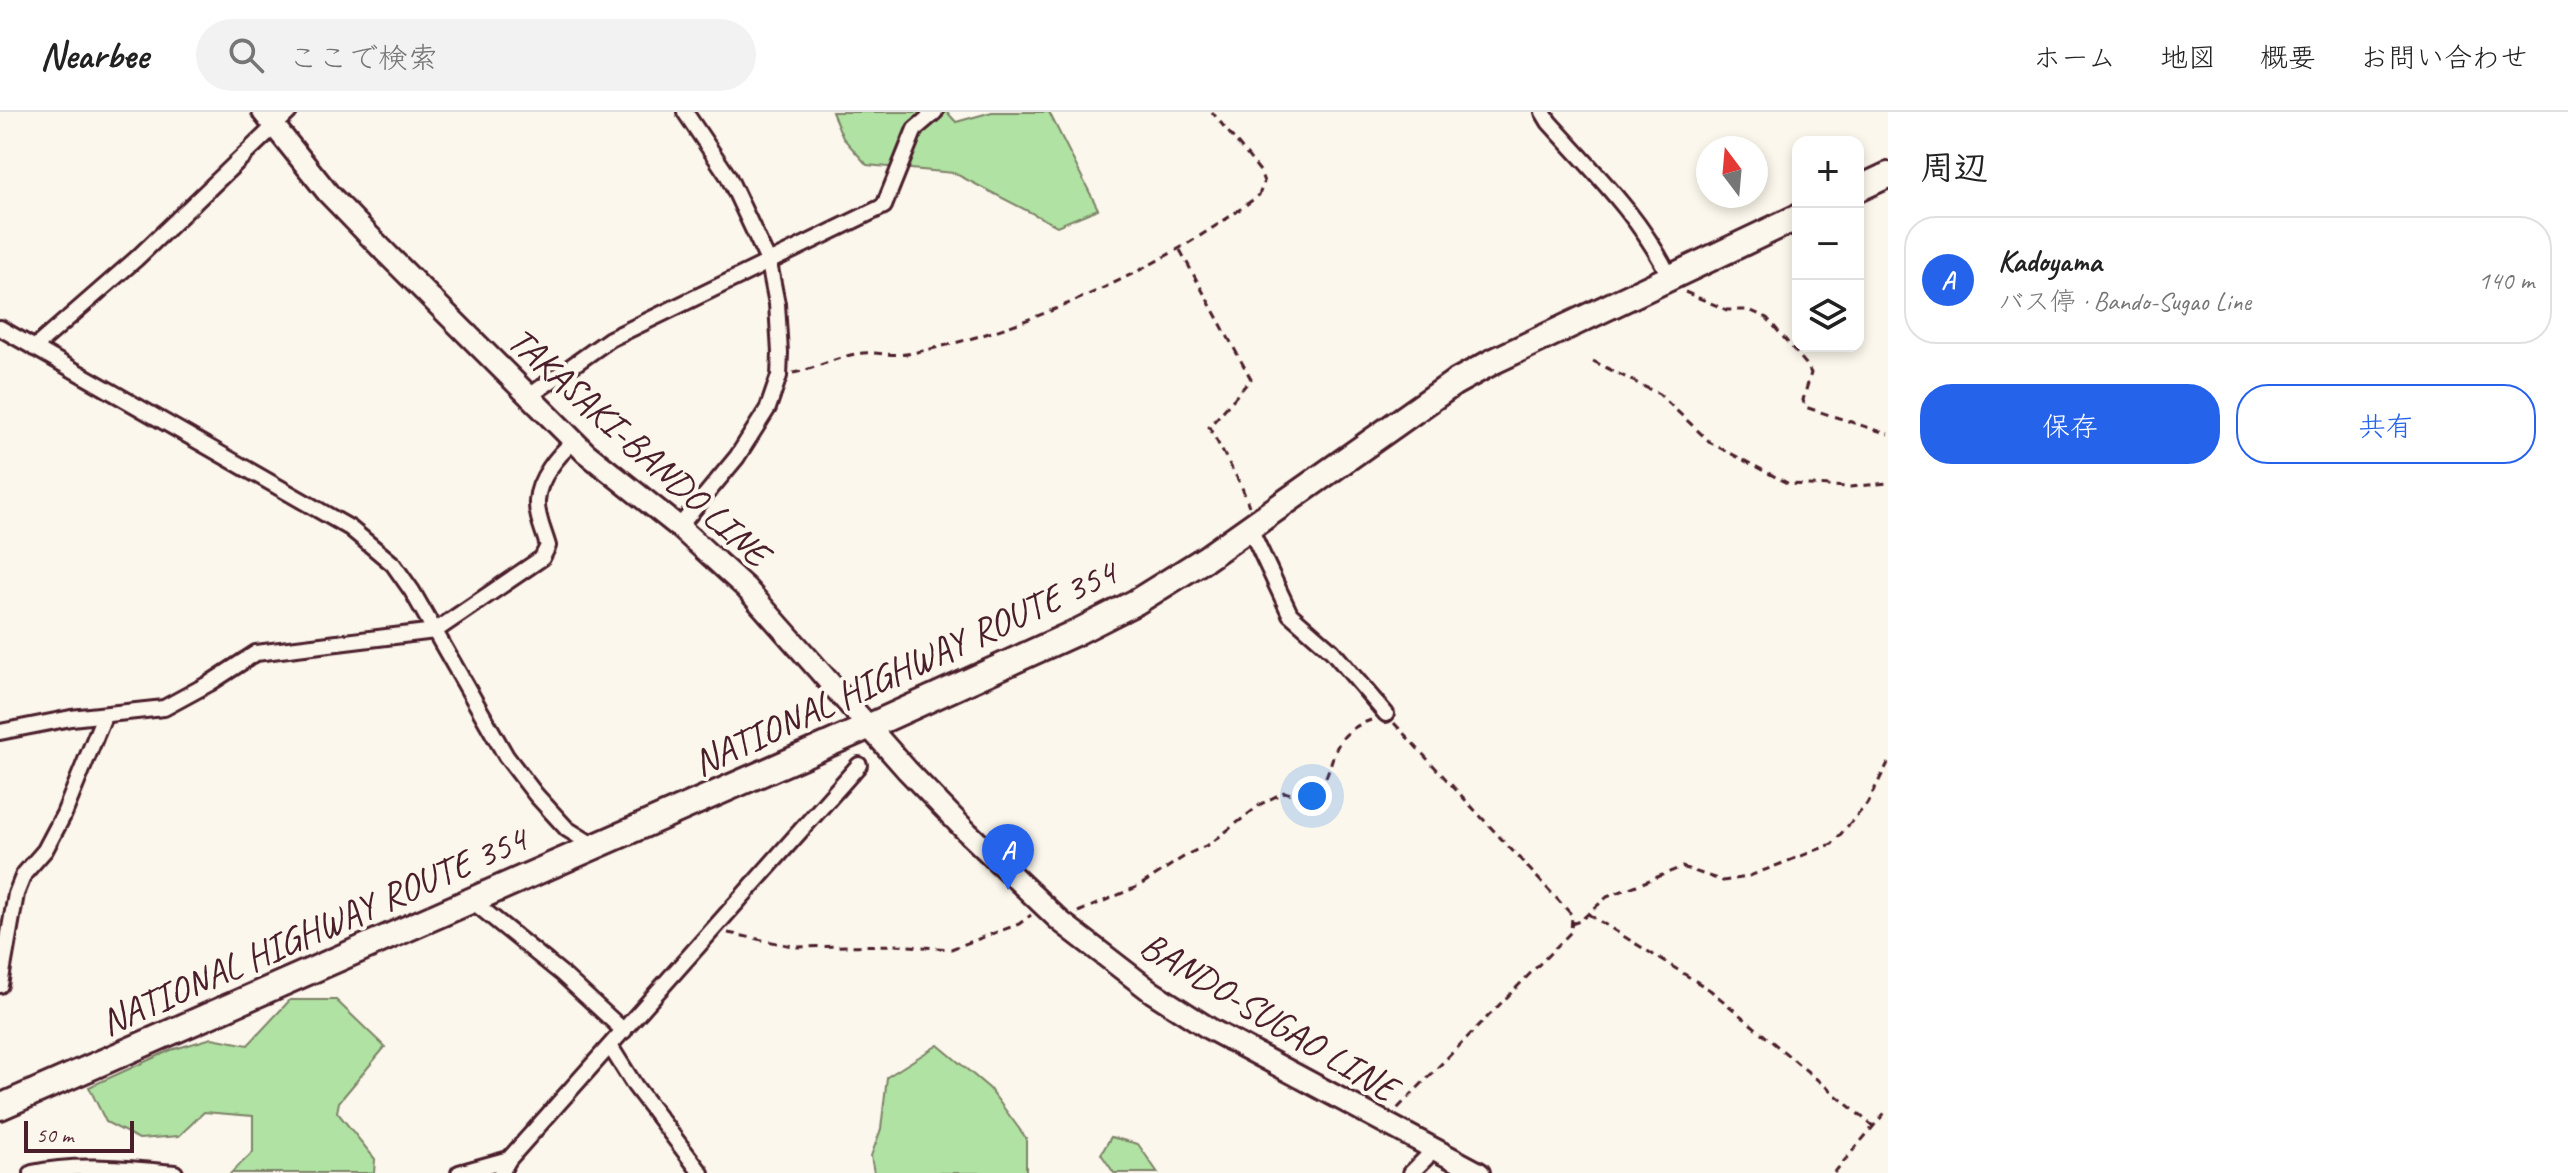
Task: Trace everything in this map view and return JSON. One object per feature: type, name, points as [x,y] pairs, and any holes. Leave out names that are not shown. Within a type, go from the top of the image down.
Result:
[{"type":"highway","points":[[1864,186],[1888,175]]},
{"type":"highway","name":"NATIONAL HIGHWAY ROUTE 354","points":[[0,1107],[1023,658],[1136,602],[1205,559],[1454,383],[1792,220]]},
{"type":"main road","name":"TAKASAKI-BANDO LINE","points":[[275,116],[328,193],[586,453],[679,527],[746,588],[870,726]]},
{"type":"main road","name":"BANDO-SUGAO LINE","points":[[870,726],[907,770],[1044,906],[1152,992],[1210,1029],[1479,1173]]},
{"type":"street","points":[[679,527],[737,457],[768,408],[779,376],[780,353],[777,304],[769,263],[728,176],[685,112]]},
{"type":"street","points":[[528,397],[610,339],[884,206],[915,129],[935,112]]},
{"type":"street","points":[[1543,112],[1619,200],[1658,254],[1670,278]]},
{"type":"street","points":[[34,348],[136,259],[275,116]]},
{"type":"street","points":[[0,328],[350,528],[393,564],[412,591],[506,756],[567,829],[596,847]]},
{"type":"street","points":[[0,732],[71,718],[164,708],[256,653],[435,631],[542,558],[548,546],[536,504],[538,491],[558,455],[574,441]]},
{"type":"street","points":[[1252,524],[1254,537],[1290,614],[1332,651],[1386,714]]},
{"type":"street","points":[[0,985],[16,894],[24,874],[45,850],[64,814],[104,716]]},
{"type":"street","points":[[501,1173],[509,1159],[859,765]]},
{"type":"street","points":[[471,900],[561,973],[624,1031]]},
{"type":"street","points":[[610,1046],[635,1086],[701,1173]]},
{"type":"street","points":[[1411,1173],[1426,1158],[1431,1147]]},
{"type":"street","points":[[459,1173],[509,1159]]},
{"type":"street","points":[[32,1173],[50,1169],[123,1169],[175,1173]]},
{"type":"path","points":[[779,376],[811,370],[861,353],[908,354],[955,343],[1050,311],[1180,250],[1259,195],[1264,182],[1260,171],[1212,112]]},
{"type":"path","points":[[1180,250],[1251,379],[1209,427],[1241,485],[1252,524]]},
{"type":"path","points":[[1670,278],[1681,291],[1727,310],[1749,310],[1767,318],[1811,373],[1803,400],[1805,407],[1888,434]]},
{"type":"path","points":[[1593,361],[1659,394],[1711,443],[1789,484],[1850,487],[1888,483]]},
{"type":"path","points":[[1060,921],[1139,886],[1188,854],[1210,844],[1261,804],[1284,792],[1310,799],[1325,784],[1335,748],[1344,736],[1356,725],[1386,714],[1572,915],[1571,932],[1383,1124]]},
{"type":"path","points":[[1571,924],[1607,897],[1682,867],[1723,881],[1747,877],[1832,844],[1867,804],[1888,763]]},
{"type":"path","points":[[713,929],[797,947],[882,945],[951,949],[1019,924],[1044,906]]},
{"type":"path","points":[[1588,914],[1710,990],[1874,1127]]},
{"type":"path","points":[[1834,1173],[1888,1109]]},
{"type":"green space","points":[[832,112],[947,112],[956,122],[992,112],[1049,112],[1098,209],[1057,226],[954,173],[867,165],[843,138]]},
{"type":"green space","points":[[290,1000],[336,1000],[385,1047],[339,1102],[337,1112],[375,1159],[374,1173],[231,1173],[253,1152],[253,1116],[204,1112],[179,1136],[139,1139],[106,1122],[89,1087],[171,1050],[212,1038],[248,1045]]},
{"type":"green space","points":[[938,1045],[989,1088],[1026,1138],[1026,1173],[874,1173],[871,1156],[881,1129],[887,1077]]},
{"type":"green space","points":[[1111,1137],[1138,1144],[1158,1173],[1114,1173],[1101,1154]]},
{"type":"place","name":"Kadoyama","points":[[1008,890]]}]
